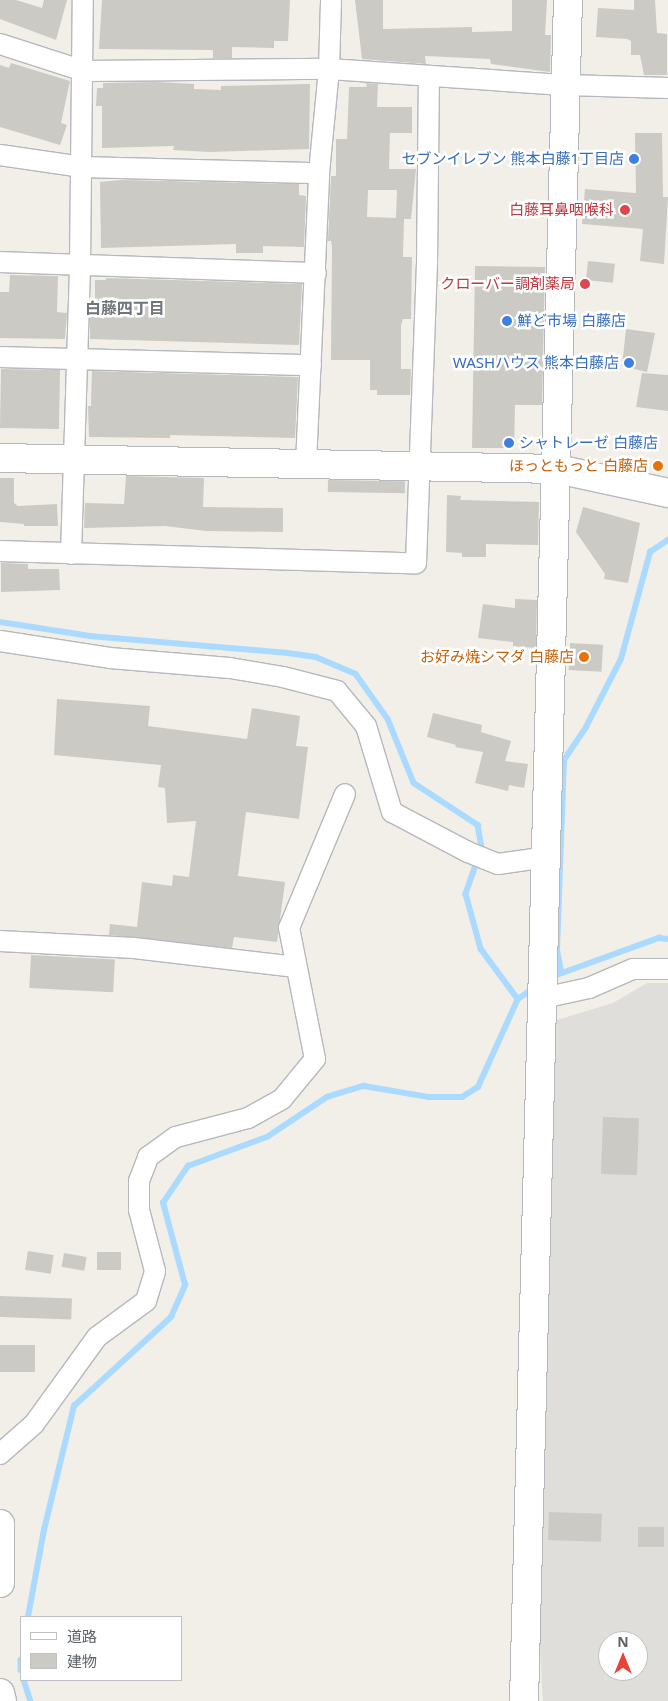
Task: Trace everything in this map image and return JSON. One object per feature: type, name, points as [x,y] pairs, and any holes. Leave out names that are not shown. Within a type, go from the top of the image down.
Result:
[{"type":"street","points":[[71,554],[80,266],[84,71],[83,0]]},
{"type":"street","points":[[306,464],[319,173],[329,68],[331,0]]},
{"type":"street","points":[[524,1701],[568,0]]},
{"type":"street","points":[[0,44],[84,71],[329,68],[566,85],[668,88]]},
{"type":"street","points":[[0,551],[416,563],[427,263],[429,76]]},
{"type":"street","points":[[0,155],[82,167],[319,173]]},
{"type":"street","points":[[0,262],[316,273]]},
{"type":"street","points":[[0,357],[311,365]]},
{"type":"street","points":[[0,458],[557,470],[668,493]]},
{"type":"street","points":[[0,640],[110,658],[230,668],[337,691],[366,726],[392,812],[468,852],[498,864],[547,857]]},
{"type":"street","points":[[0,1454],[34,1424],[97,1338],[146,1301],[155,1271],[139,1210],[139,1182],[148,1157],[176,1137],[248,1118],[282,1099],[315,1059],[288,928],[346,794]]},
{"type":"street","points":[[0,941],[134,948],[296,967]]},
{"type":"street","points":[[543,998],[589,988],[633,969],[668,968]]},
{"type":"street","points":[[0,1524],[0,1583]]},
{"type":"street","points":[[0,1693],[2,1701]]},
{"type":"shaded area","points":[[647,983],[668,983],[668,1701],[543,1701],[534,1550],[547,1023],[613,1003]]},
{"type":"building","points":[[0,0],[16,0],[42,8],[44,0],[67,0],[56,40],[0,19]]},
{"type":"building","points":[[102,0],[290,0],[288,41],[274,41],[274,48],[232,47],[232,58],[213,58],[213,50],[99,49]]},
{"type":"building","points":[[355,0],[383,0],[383,29],[472,27],[472,32],[512,31],[512,0],[547,0],[545,35],[551,35],[550,72],[491,64],[490,59],[425,56],[426,64],[362,59]]},
{"type":"building","points":[[634,0],[655,0],[657,33],[667,34],[667,75],[644,75],[640,55],[631,55],[631,41],[627,39],[596,37],[598,8],[634,10]]},
{"type":"building","points":[[11,63],[70,81],[61,123],[67,125],[60,145],[0,127],[0,65],[9,68]]},
{"type":"building","points":[[155,82],[194,84],[194,89],[221,90],[221,86],[310,84],[309,149],[210,152],[173,150],[174,146],[102,148],[102,106],[96,106],[97,88],[103,88],[103,83]]},
{"type":"building","points":[[366,83],[378,84],[377,107],[412,107],[412,133],[390,133],[389,169],[416,169],[411,219],[404,219],[403,257],[412,257],[411,319],[403,319],[401,325],[401,369],[411,369],[410,395],[377,395],[377,390],[370,390],[370,360],[331,360],[332,247],[331,241],[328,241],[331,176],[336,176],[336,139],[347,139],[349,87],[367,87]],"holes":[[[368,190],[397,190],[396,218],[367,217]]]},
{"type":"building","points":[[635,133],[662,133],[663,197],[668,197],[664,264],[640,261],[643,229],[582,224],[585,189],[636,193]]},
{"type":"building","points":[[121,180],[299,184],[299,195],[306,196],[304,247],[263,246],[263,253],[236,253],[236,244],[101,248],[100,182]]},
{"type":"building","points":[[588,261],[615,264],[613,283],[586,280]]},
{"type":"building","points":[[475,266],[545,267],[542,405],[515,405],[514,448],[472,448]]},
{"type":"building","points":[[10,275],[58,276],[57,312],[67,313],[65,339],[0,338],[0,292],[9,292]]},
{"type":"building","points":[[106,278],[302,284],[299,345],[90,339],[90,313],[95,313],[95,280],[106,280]]},
{"type":"building","points":[[626,329],[655,333],[647,372],[622,366]]},
{"type":"building","points":[[1,369],[60,370],[59,429],[0,428]]},
{"type":"building","points":[[92,371],[298,377],[295,438],[170,435],[170,438],[89,437],[88,406],[91,406]]},
{"type":"building","points":[[642,373],[668,375],[668,411],[636,407]]},
{"type":"building","points":[[126,476],[204,478],[203,507],[283,508],[283,532],[206,531],[165,526],[84,528],[85,503],[124,504]]},
{"type":"building","points":[[0,478],[14,478],[14,503],[18,506],[57,504],[58,526],[24,526],[24,524],[0,522]]},
{"type":"building","points":[[328,480],[405,481],[405,493],[328,492]]},
{"type":"building","points":[[447,495],[461,496],[460,500],[539,502],[538,545],[486,544],[486,557],[462,557],[462,553],[446,552]]},
{"type":"building","points":[[583,507],[640,523],[628,583],[604,579],[605,574],[576,532]]},
{"type":"building","points":[[1,563],[28,564],[28,569],[59,569],[60,590],[1,592]]},
{"type":"building","points":[[515,599],[537,600],[536,648],[513,646],[513,642],[478,638],[483,604],[515,608]]},
{"type":"building","points":[[570,643],[603,645],[602,672],[569,670]]},
{"type":"building","points":[[57,699],[150,706],[148,726],[247,739],[252,708],[300,716],[296,746],[308,747],[299,819],[246,812],[238,876],[285,882],[277,942],[234,937],[232,948],[109,935],[110,924],[137,927],[142,882],[172,886],[173,875],[189,877],[196,821],[167,823],[165,788],[158,787],[161,765],[54,755]]},
{"type":"building","points":[[433,713],[482,725],[481,732],[511,741],[505,761],[528,764],[524,788],[509,785],[508,791],[475,783],[483,752],[455,747],[456,745],[427,737]]},
{"type":"building","points":[[31,955],[115,959],[113,992],[29,988]]},
{"type":"building","points":[[603,1117],[639,1118],[637,1175],[601,1174]]},
{"type":"building","points":[[28,1251],[54,1255],[51,1274],[25,1270]]},
{"type":"building","points":[[97,1252],[121,1252],[121,1270],[97,1270]]},
{"type":"building","points":[[64,1253],[87,1257],[84,1271],[62,1267]]},
{"type":"building","points":[[0,1296],[72,1299],[71,1319],[0,1317]]},
{"type":"building","points":[[0,1345],[35,1345],[35,1372],[0,1372]]},
{"type":"building","points":[[549,1512],[602,1514],[601,1542],[548,1540]]},
{"type":"building","points":[[638,1527],[664,1527],[664,1547],[638,1547]]},
{"type":"waterway","points":[[561,971],[557,950],[564,760],[586,727],[621,659],[650,552],[668,540]]},
{"type":"waterway","points":[[0,622],[90,636],[316,657],[356,674],[388,719],[414,783],[478,825],[482,848],[466,894],[481,949],[518,999]]},
{"type":"waterway","points":[[551,977],[659,938],[668,939]]},
{"type":"waterway","points":[[28,1616],[44,1530],[74,1406],[171,1317],[185,1285],[163,1203],[188,1166],[267,1137],[327,1097],[364,1086],[429,1097],[462,1097],[478,1087],[518,999],[535,987]]},
{"type":"waterway","points":[[24,1681],[31,1701]]},
{"type":"place","name":"セブンイレブン 熊本白藤1丁目店","points":[[634,159]]},
{"type":"place","name":"白藤耳鼻咽喉科","points":[[625,210]]},
{"type":"place","name":"クローバー調剤薬局","points":[[585,284]]},
{"type":"place","name":"鮮ど市場 白藤店","points":[[507,321]]},
{"type":"place","name":"WASHハウス 熊本白藤店","points":[[629,363]]},
{"type":"place","name":"シャトレーゼ 白藤店","points":[[509,443]]},
{"type":"place","name":"ほっともっと 白藤店","points":[[658,466]]},
{"type":"place","name":"お好み焼シマダ 白藤店","points":[[584,657]]},
{"type":"district","name":"白藤四丁目","points":[[125,308]]}]
